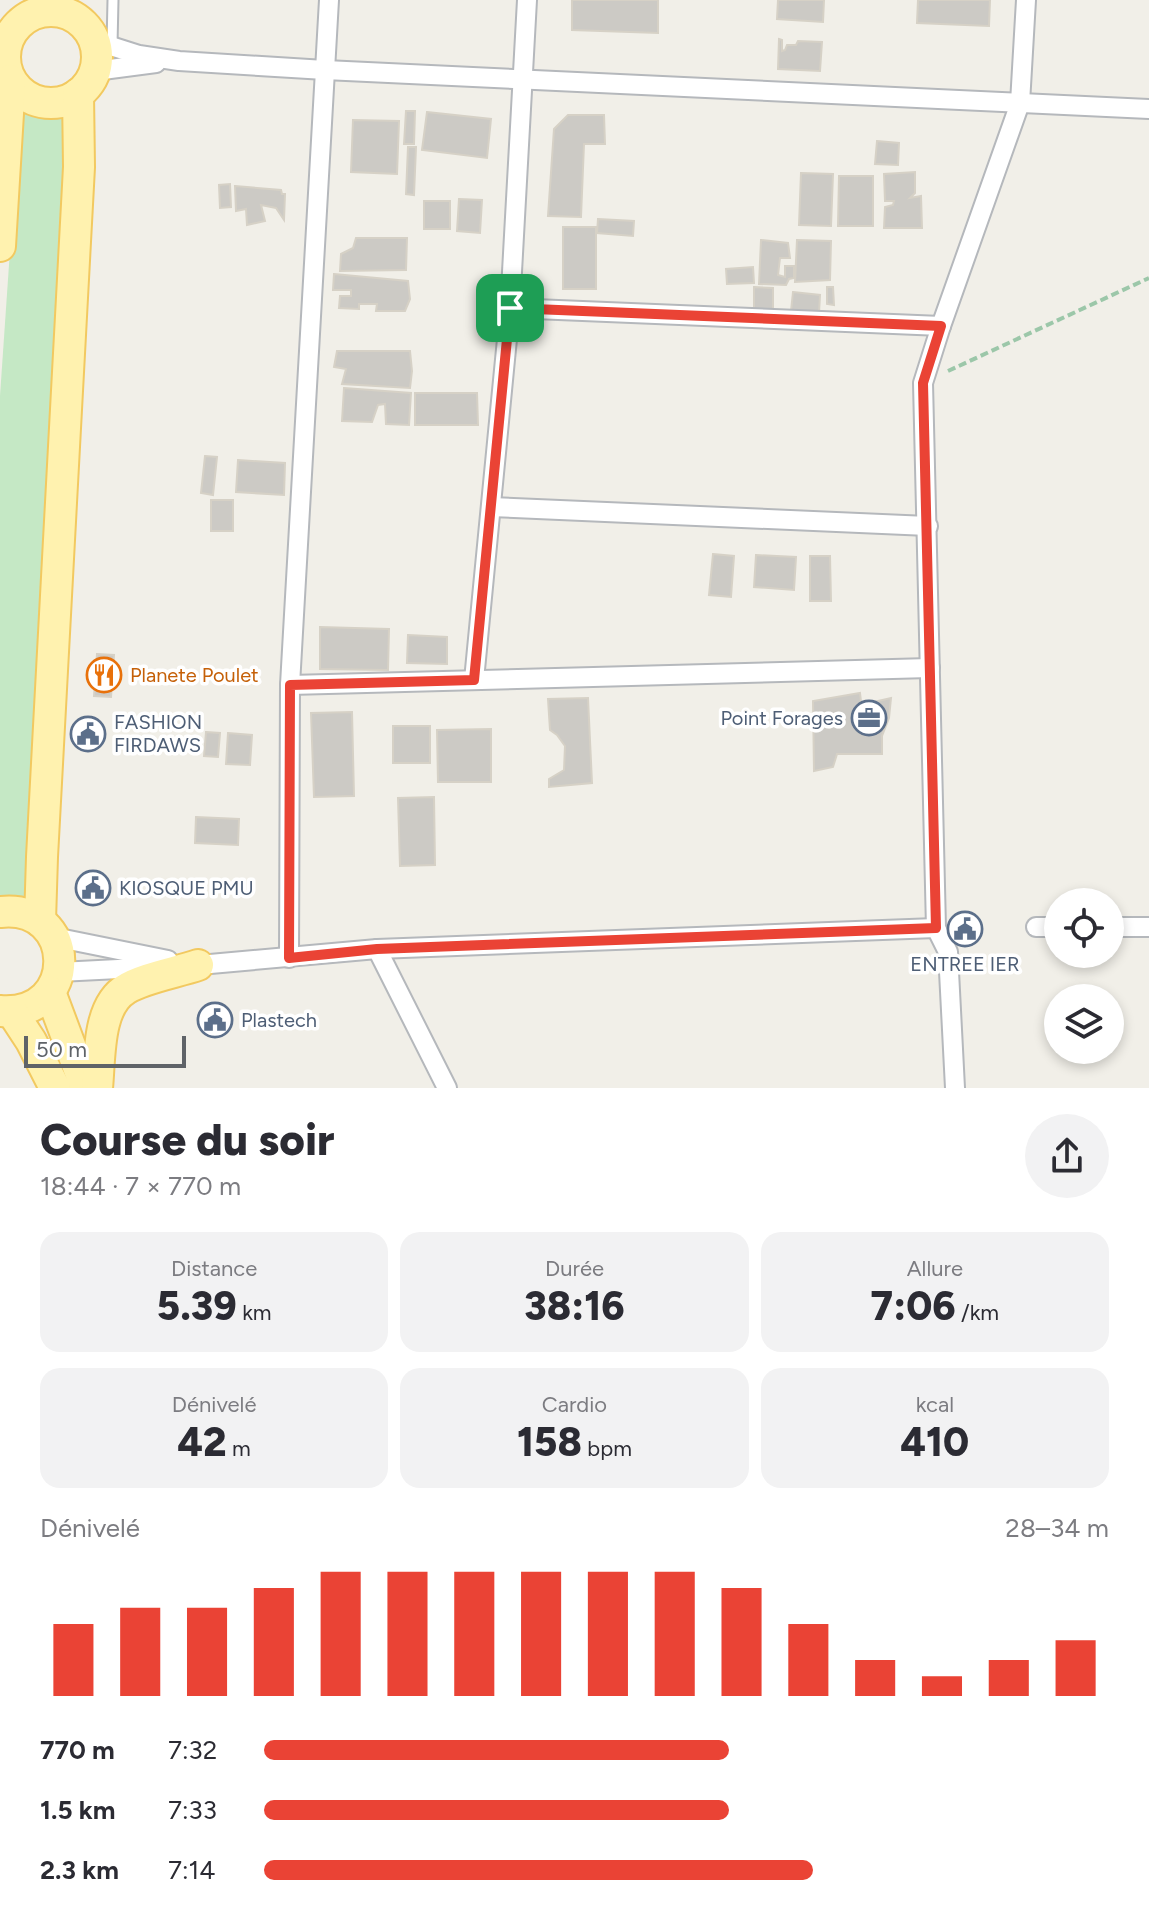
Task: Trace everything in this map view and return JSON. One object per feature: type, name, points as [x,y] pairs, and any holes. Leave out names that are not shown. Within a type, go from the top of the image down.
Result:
[{"type":"main road","points":[[0,246],[4,59],[15,24],[44,10],[67,6],[104,43],[87,83],[79,167],[42,857],[47,929],[59,950],[54,982],[86,1088]]},
{"type":"main road","points":[[5,77],[29,98],[54,103],[67,100],[87,83]]},
{"type":"main road","points":[[0,912],[21,912],[47,929]]},
{"type":"main road","points":[[97,1088],[100,1038],[112,1003],[125,989],[198,965]]},
{"type":"main road","points":[[54,982],[37,1004],[6,1011],[31,1041],[55,1088]]},
{"type":"street","points":[[289,958],[290,685],[329,0]]},
{"type":"street","points":[[474,680],[510,308],[527,0]]},
{"type":"street","points":[[955,1088],[948,952],[936,928],[923,383],[1020,103],[1026,0]]},
{"type":"street","points":[[104,43],[139,55],[179,61],[1149,109]]},
{"type":"street","points":[[87,83],[179,61]]},
{"type":"street","points":[[510,308],[941,326]]},
{"type":"street","points":[[491,507],[928,526]]},
{"type":"street","points":[[290,685],[930,668]]},
{"type":"street","points":[[1036,927],[1044,927]]},
{"type":"street","points":[[1124,927],[1149,927]]},
{"type":"street","points":[[54,982],[377,949],[936,928]]},
{"type":"street","points":[[47,929],[198,965]]},
{"type":"street","points":[[377,949],[447,1088]]},
{"type":"lane","points":[[104,43],[113,0]]},
{"type":"path","points":[[923,383],[1149,278]]},
{"type":"green space","points":[[41,107],[60,111],[72,127],[24,898],[0,897],[0,396],[19,119],[30,109]]},
{"type":"building","points":[[572,0],[658,0],[658,33],[572,30]]},
{"type":"building","points":[[778,0],[824,0],[823,22],[777,19]]},
{"type":"building","points":[[918,0],[990,0],[989,26],[917,23]]},
{"type":"building","points":[[779,39],[782,40],[782,51],[787,45],[796,45],[798,41],[822,42],[820,71],[778,69]]},
{"type":"building","points":[[406,111],[415,111],[414,144],[404,144]]},
{"type":"building","points":[[427,112],[491,119],[487,158],[422,150]]},
{"type":"building","points":[[568,115],[604,115],[605,144],[584,144],[581,217],[548,216],[554,129]]},
{"type":"building","points":[[353,120],[399,121],[397,174],[351,172]]},
{"type":"building","points":[[877,141],[899,143],[898,165],[875,164]]},
{"type":"building","points":[[408,147],[416,147],[414,195],[406,194]]},
{"type":"building","points":[[915,172],[915,193],[910,198],[921,196],[922,228],[884,228],[885,207],[893,205],[894,201],[885,201],[884,174]]},
{"type":"building","points":[[801,173],[833,174],[831,226],[799,225]]},
{"type":"building","points":[[839,176],[873,176],[873,226],[838,226]]},
{"type":"building","points":[[230,184],[231,207],[220,208],[219,185]]},
{"type":"building","points":[[235,186],[281,190],[285,194],[284,220],[276,208],[261,205],[265,221],[247,225],[246,209],[236,211]]},
{"type":"building","points":[[459,199],[482,200],[480,233],[457,231]]},
{"type":"building","points":[[424,201],[450,201],[450,229],[424,229]]},
{"type":"building","points":[[598,219],[634,221],[633,236],[597,233]]},
{"type":"building","points":[[563,227],[596,227],[596,289],[563,289]]},
{"type":"building","points":[[356,238],[407,238],[406,270],[340,271],[341,254],[353,248]]},
{"type":"building","points":[[761,240],[788,243],[790,258],[780,258],[778,275],[785,277],[785,266],[794,266],[794,278],[789,279],[786,285],[759,284]]},
{"type":"building","points":[[797,240],[831,241],[830,280],[795,282]]},
{"type":"building","points":[[753,267],[754,283],[727,284],[726,269]]},
{"type":"building","points":[[334,274],[408,281],[410,299],[405,311],[376,311],[377,304],[359,304],[359,309],[339,308],[340,296],[351,296],[351,290],[333,290]]},
{"type":"building","points":[[754,287],[773,288],[773,310],[754,310]]},
{"type":"building","points":[[827,287],[833,287],[834,305],[827,304]]},
{"type":"building","points":[[793,292],[820,295],[819,313],[791,311]]},
{"type":"building","points":[[337,351],[410,351],[410,388],[342,384],[346,369],[334,367]]},
{"type":"building","points":[[344,388],[411,393],[409,425],[386,424],[385,404],[378,405],[372,422],[342,421]]},
{"type":"building","points":[[415,393],[477,393],[478,425],[415,425]]},
{"type":"building","points":[[205,456],[217,457],[213,495],[201,493]]},
{"type":"building","points":[[238,460],[285,463],[284,495],[236,492]]},
{"type":"building","points":[[211,500],[233,500],[233,531],[211,531]]},
{"type":"building","points":[[713,554],[734,556],[731,597],[709,595]]},
{"type":"building","points":[[756,555],[796,557],[794,590],[754,587]]},
{"type":"building","points":[[810,556],[830,556],[831,601],[810,601]]},
{"type":"building","points":[[320,627],[389,629],[388,670],[320,669]]},
{"type":"building","points":[[408,635],[447,637],[447,664],[407,663]]},
{"type":"building","name":"Planete Poulet","points":[[97,654],[114,655],[111,697],[94,696]]},
{"type":"building","points":[[860,693],[863,718],[867,724],[873,702],[891,698],[889,718],[882,736],[882,754],[837,754],[833,767],[814,771],[813,701]]},
{"type":"building","points":[[588,698],[592,783],[549,787],[549,779],[564,770],[565,746],[550,730],[548,699]]},
{"type":"building","points":[[352,712],[354,796],[314,797],[311,713]]},
{"type":"building","points":[[393,726],[430,726],[430,763],[393,763]]},
{"type":"building","points":[[491,729],[491,782],[438,782],[437,730]]},
{"type":"building","points":[[206,732],[220,733],[218,757],[204,756]]},
{"type":"building","points":[[228,733],[252,735],[250,765],[226,764]]},
{"type":"building","points":[[434,797],[435,865],[400,866],[398,798]]},
{"type":"building","points":[[196,817],[239,819],[238,845],[195,843]]},
{"type":"place","name":"Planete Poulet","points":[[104,675]]},
{"type":"place","name":"Point Forages","points":[[869,718]]},
{"type":"place","name":"FASHION FIRDAWS","points":[[88,734]]},
{"type":"place","name":"KIOSQUE PMU","points":[[93,888]]},
{"type":"place","name":"ENTREE IER","points":[[965,929]]},
{"type":"place","name":"Plastech","points":[[215,1020]]},
{"type":"route","points":[[510,308],[941,326],[923,383],[936,928],[377,949],[289,958],[290,685],[474,680],[510,308]]}]
